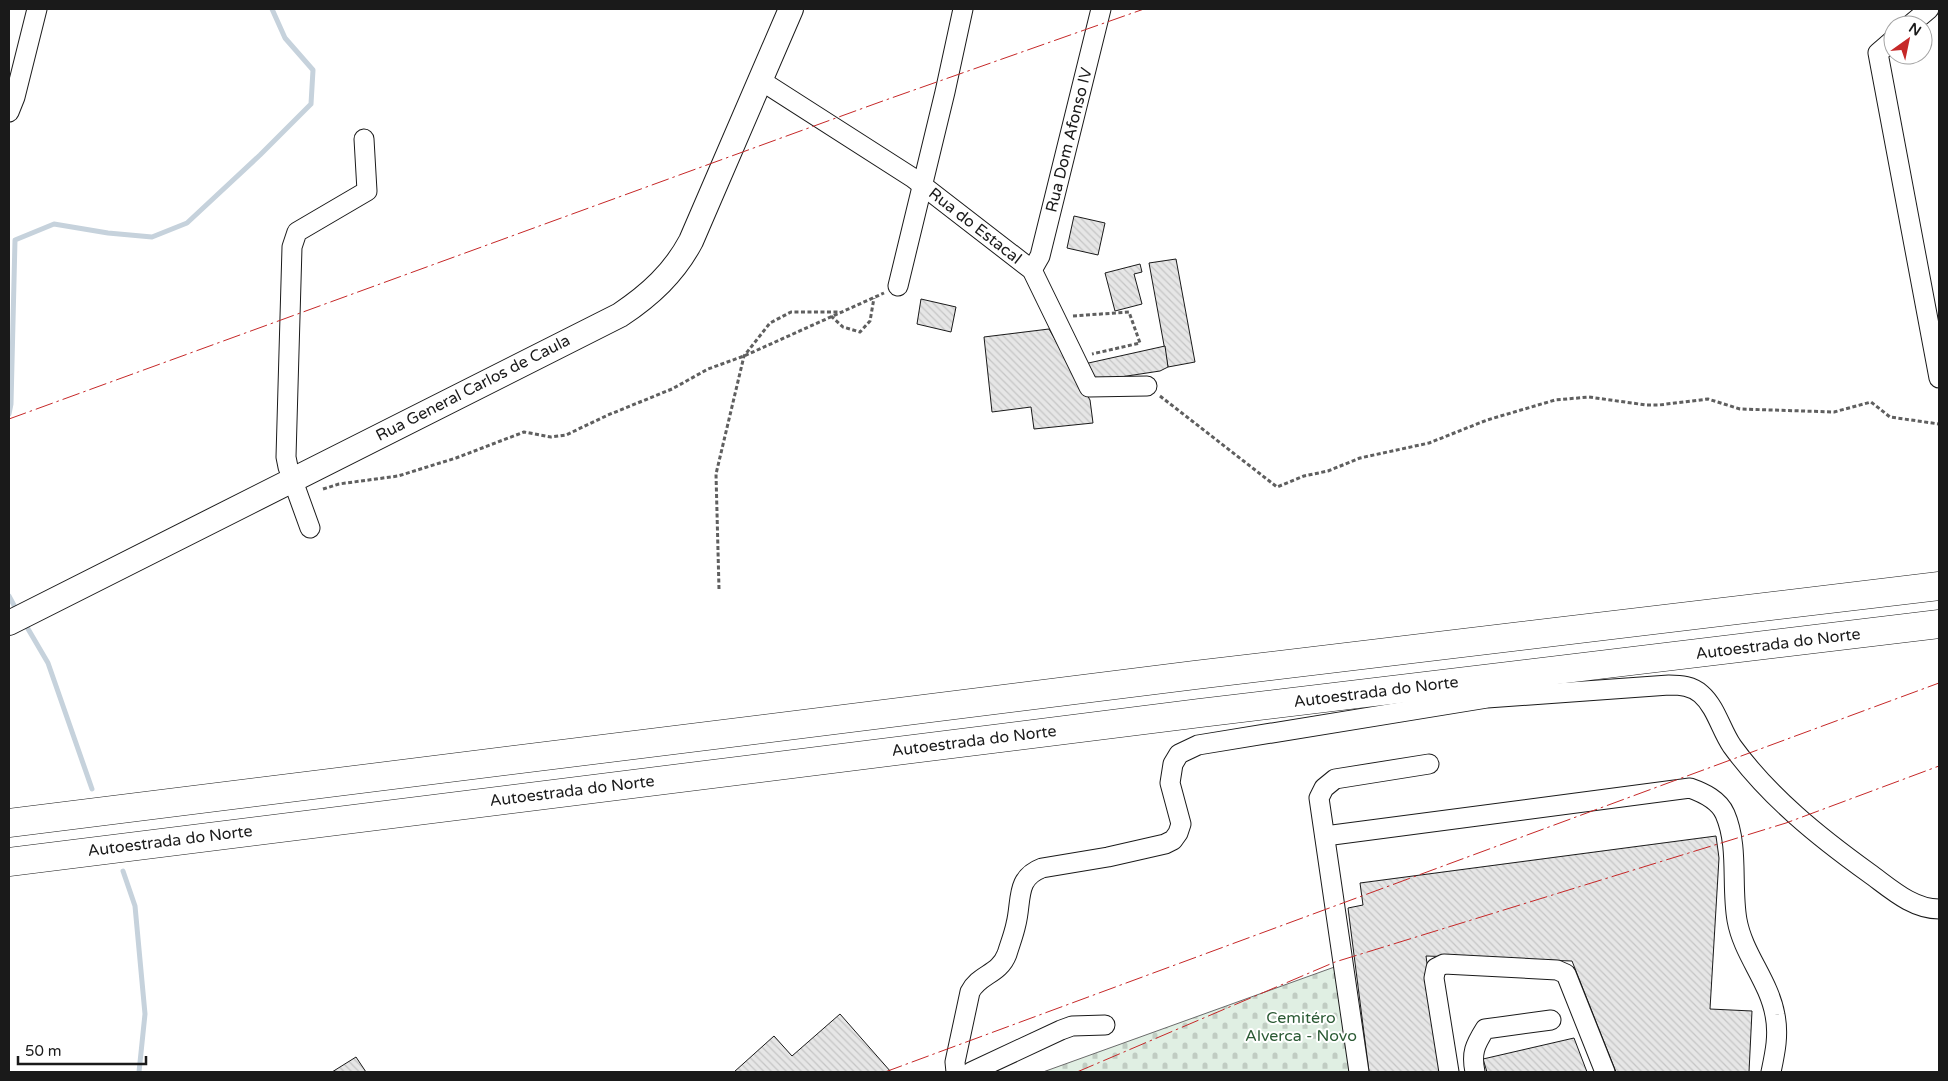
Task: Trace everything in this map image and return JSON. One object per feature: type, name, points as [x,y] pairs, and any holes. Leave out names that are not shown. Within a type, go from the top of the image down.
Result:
[{"type":"highway","points":[[9,823],[1196,675],[1939,586]]},
{"type":"highway","name":"Autoestrada do Norte","points":[[9,862],[1200,713],[1939,624]]},
{"type":"main road","name":"Rua General Carlos de Caula","points":[[19,617],[295,488],[620,315],[650,294],[671,272],[691,241],[791,9]]},
{"type":"street","points":[[9,112],[15,97],[38,9]]},
{"type":"street","points":[[898,286],[963,9]]},
{"type":"street","name":"Rua Dom Afonso IV","points":[[1032,270],[1040,256],[1101,9]]},
{"type":"street","points":[[1883,49],[1878,53],[1939,378]]},
{"type":"street","name":"Rua do Estacal","points":[[760,80],[922,185],[1032,270],[1089,387],[1147,386]]},
{"type":"street","points":[[310,528],[286,457],[294,238],[297,232],[307,225],[367,191],[364,139]]},
{"type":"street","points":[[956,1072],[955,1062],[970,992],[978,982],[1002,964],[1016,923],[1021,891],[1027,876],[1033,871],[1042,868],[1108,857],[1165,844],[1173,840],[1181,824],[1170,783],[1173,764],[1179,754],[1198,745],[1292,729],[1487,698],[1669,685],[1684,686],[1694,689],[1705,698],[1732,745],[1752,771],[1791,811],[1834,848],[1890,888],[1921,907],[1939,909]]},
{"type":"street","points":[[1359,1072],[1319,798],[1324,788],[1335,779],[1429,764]]},
{"type":"street","points":[[1325,836],[1690,788],[1709,795],[1724,812],[1730,828],[1737,919],[1742,940],[1768,992],[1775,1015],[1777,1041],[1771,1072]]},
{"type":"street","points":[[1449,1072],[1434,978],[1436,968],[1444,964],[1557,970],[1566,974],[1605,1072]]},
{"type":"street","points":[[1475,1072],[1473,1061],[1475,1044],[1485,1029],[1550,1020]]},
{"type":"street","points":[[971,1072],[1072,1026],[1105,1026]]},
{"type":"path","points":[[295,488],[398,476],[456,458],[524,432],[551,437],[566,435],[608,415],[672,389],[708,369],[744,356],[898,286]]},
{"type":"path","points":[[831,316],[843,327],[860,332],[870,321],[874,297]]},
{"type":"path","points":[[719,589],[716,474],[744,356],[770,323],[791,312],[841,312]]},
{"type":"path","points":[[1055,317],[1129,312],[1140,343],[1075,358]]},
{"type":"path","points":[[1147,386],[1277,487],[1304,476],[1328,471],[1360,458],[1429,442],[1487,420],[1555,400],[1589,397],[1659,405],[1708,399],[1740,408],[1834,412],[1871,402],[1890,417],[1939,424]]},
{"type":"green space","name":"Cemitéro Alverca - Novo","points":[[1340,965],[1353,1072],[1043,1072]]},
{"type":"building","points":[[1074,216],[1105,223],[1098,255],[1067,248]]},
{"type":"building","points":[[1176,259],[1195,362],[1168,367],[1149,263]]},
{"type":"building","points":[[1140,264],[1142,272],[1134,274],[1142,304],[1115,311],[1105,273]]},
{"type":"building","points":[[921,299],[956,307],[951,332],[917,324]]},
{"type":"building","points":[[1049,329],[1090,400],[1093,423],[1034,429],[1031,407],[992,412],[984,337]]},
{"type":"building","points":[[1165,346],[1168,367],[1160,371],[1094,381],[1084,364]]},
{"type":"building","points":[[1716,836],[1719,858],[1710,1009],[1752,1011],[1749,1072],[1616,1072],[1572,961],[1426,956],[1442,1072],[1369,1072],[1348,908],[1363,905],[1360,883]]},
{"type":"building","points":[[840,1014],[891,1072],[734,1072],[774,1036],[792,1056]]},
{"type":"building","points":[[1574,1038],[1587,1072],[1487,1072],[1483,1059]]},
{"type":"building","points":[[356,1057],[366,1072],[332,1072]]},
{"type":"waterway","points":[[9,414],[11,404],[15,240],[54,224],[108,233],[152,237],[187,223],[311,104],[313,70],[285,38],[272,9]]},
{"type":"waterway","points":[[9,596],[17,611]]},
{"type":"waterway","points":[[24,622],[48,663],[92,789]]},
{"type":"waterway","points":[[123,871],[135,906],[145,1014],[139,1072]]},
{"type":"power","points":[[9,419],[880,102],[1144,9]]},
{"type":"power","points":[[885,1072],[1939,683]]},
{"type":"power","points":[[1077,1072],[1335,962],[1786,823],[1939,766]]}]
